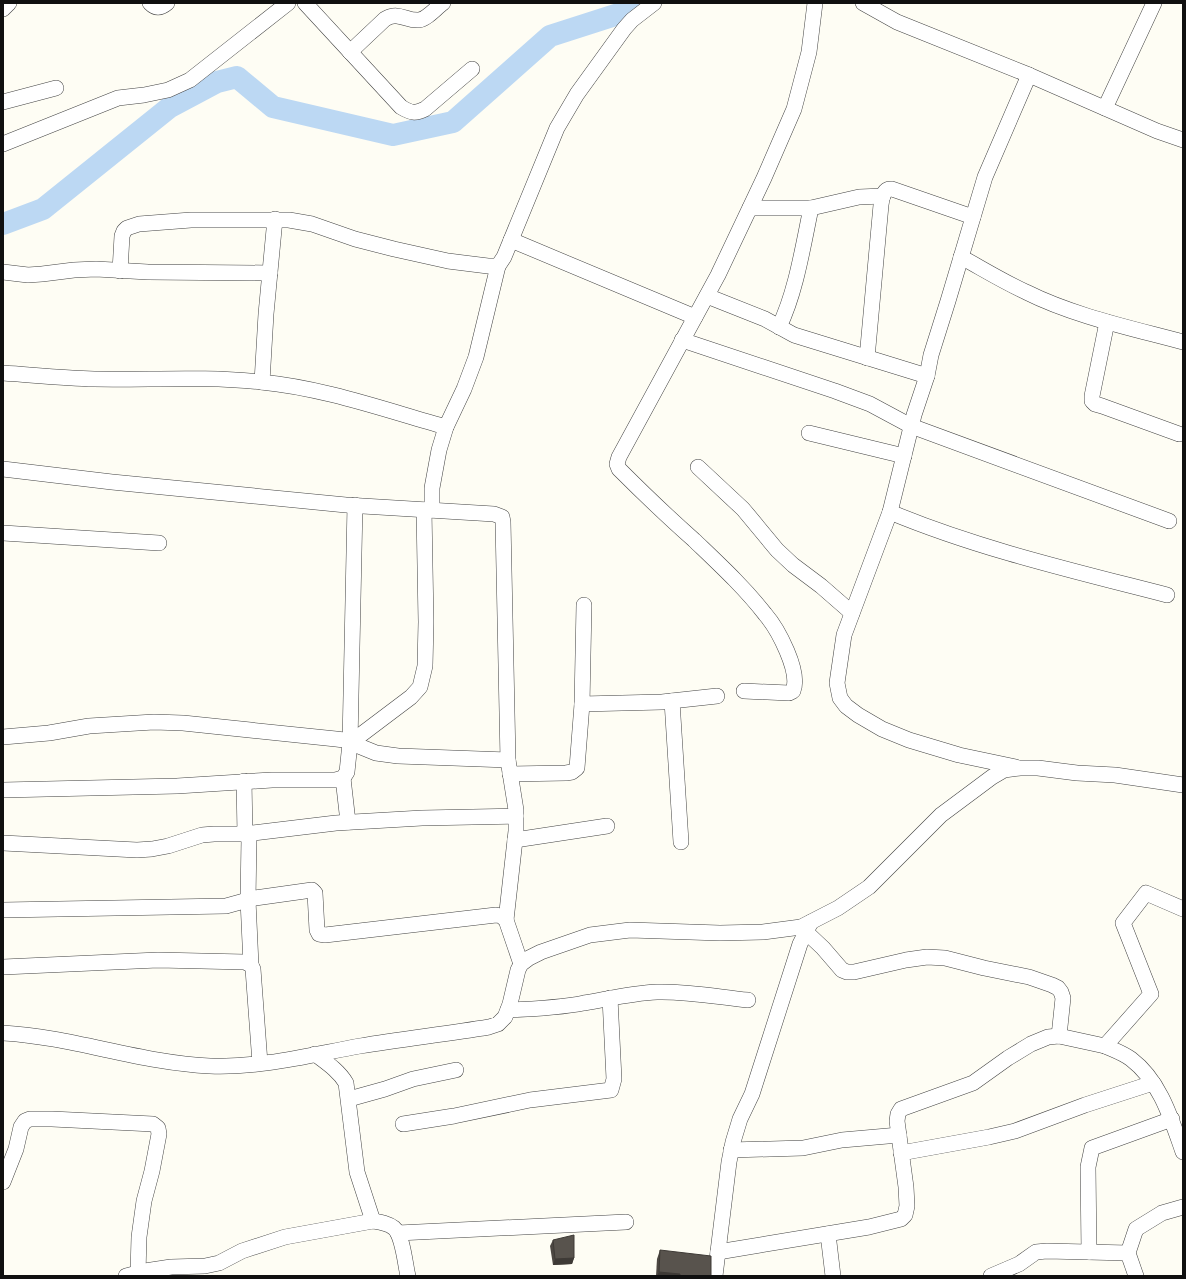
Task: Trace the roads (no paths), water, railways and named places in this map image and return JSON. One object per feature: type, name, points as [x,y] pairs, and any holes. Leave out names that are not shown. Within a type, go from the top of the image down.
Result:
[{"type":"street","points":[[3,9],[9,3]]},
{"type":"street","points":[[150,3],[154,7],[158,8],[167,3]]},
{"type":"street","points":[[3,144],[118,98],[168,90],[190,80],[288,3]]},
{"type":"street","points":[[305,3],[401,107],[410,113],[417,113],[425,109],[472,69]]},
{"type":"street","points":[[350,52],[385,19],[396,15],[418,20],[424,18],[442,3]]},
{"type":"street","points":[[350,743],[410,697],[420,687],[425,666],[428,510],[438,450],[446,427],[464,389],[476,357],[498,266],[504,257],[557,128],[577,94],[624,28],[654,3]]},
{"type":"street","points":[[744,691],[789,693],[793,691],[795,687],[794,677],[789,656],[780,635],[766,615],[732,576],[619,469],[617,464],[619,457],[707,296],[750,208],[794,109],[809,52],[816,3]]},
{"type":"street","points":[[863,3],[897,22],[1029,75],[1157,131],[1183,140]]},
{"type":"street","points":[[1105,108],[1154,3]]},
{"type":"street","points":[[1029,75],[985,177],[931,354],[911,426],[890,512],[844,635],[837,683],[840,698],[846,706],[858,715],[882,729],[909,740],[959,755],[1020,768],[1115,775],[1183,785]]},
{"type":"street","points":[[3,102],[56,88]]},
{"type":"street","points":[[867,358],[878,235],[883,196],[886,190],[892,189],[973,217]]},
{"type":"street","points":[[750,208],[811,208],[859,197],[883,196]]},
{"type":"street","points":[[779,327],[792,294],[811,208]]},
{"type":"street","points":[[120,271],[122,236],[127,228],[139,224],[191,220],[275,219],[301,222],[355,239],[448,261],[498,266]]},
{"type":"street","points":[[262,382],[275,219]]},
{"type":"street","points":[[511,240],[695,317]]},
{"type":"street","points":[[961,257],[1026,292],[1108,322],[1183,342]]},
{"type":"street","points":[[3,272],[42,274],[74,270],[270,272]]},
{"type":"street","points":[[707,296],[765,319],[794,335],[926,376]]},
{"type":"street","points":[[1108,322],[1092,401],[1095,404],[1179,434]]},
{"type":"street","points":[[682,340],[870,404],[911,426],[1170,521]]},
{"type":"street","points":[[3,373],[93,379],[161,378],[262,382],[296,387],[348,399],[446,427]]},
{"type":"street","points":[[809,433],[904,456]]},
{"type":"street","points":[[698,467],[743,509],[777,550],[852,613]]},
{"type":"street","points":[[3,469],[112,482],[355,505],[494,514],[502,517],[509,767],[516,816],[515,840],[506,920],[521,964]]},
{"type":"street","points":[[348,822],[343,778],[347,772],[350,743],[355,505]]},
{"type":"street","points":[[890,512],[918,524],[979,545],[1167,595]]},
{"type":"street","points":[[3,533],[159,544]]},
{"type":"street","points":[[3,737],[49,733],[89,726],[154,722],[183,723],[336,739],[376,753],[398,756],[566,773],[572,772],[577,768],[582,704],[584,605]]},
{"type":"street","points":[[582,704],[672,701],[717,696]]},
{"type":"street","points":[[672,701],[682,842]]},
{"type":"street","points":[[3,1033],[52,1040],[170,1062],[209,1066],[242,1066],[370,1044],[489,1027],[498,1024],[505,1017],[521,964],[541,952],[590,935],[630,930],[720,933],[763,932],[806,927],[869,887],[941,815],[992,777],[1004,770],[1020,768]]},
{"type":"street","points":[[3,790],[177,786],[272,780],[335,780],[343,778]]},
{"type":"street","points":[[244,782],[246,834],[249,838],[248,900],[251,965],[254,969],[260,1063]]},
{"type":"street","points":[[3,843],[152,850],[202,835],[246,834],[348,822],[422,818],[516,816]]},
{"type":"street","points":[[515,840],[607,826]]},
{"type":"street","points":[[3,910],[226,906],[248,900],[312,890],[315,893],[317,930],[319,934],[325,935],[496,915],[501,916],[506,920]]},
{"type":"street","points":[[1106,1046],[1151,994],[1123,923],[1146,893],[1183,909]]},
{"type":"street","points":[[806,927],[842,970],[847,972],[854,972],[906,960],[927,957],[946,958],[984,968],[1029,977],[1052,985],[1058,988],[1063,998],[1058,1036]]},
{"type":"street","points":[[715,1276],[728,1162],[731,1150],[740,1119],[752,1094],[806,927]]},
{"type":"street","points":[[3,967],[158,960],[245,962],[251,965]]},
{"type":"street","points":[[508,1010],[540,1009],[624,995],[664,992],[748,1000]]},
{"type":"street","points":[[403,1124],[454,1116],[530,1100],[611,1090],[614,1079],[610,998]]},
{"type":"street","points":[[718,1252],[869,1227],[900,1219],[905,1215],[907,1206],[906,1187],[897,1121],[898,1114],[901,1109],[973,1083],[1008,1058],[1031,1044],[1048,1038],[1058,1036],[1106,1046],[1130,1058],[1148,1074],[1162,1097],[1172,1119],[1183,1152]]},
{"type":"street","points":[[315,1054],[342,1076],[346,1083],[357,1172],[373,1221]]},
{"type":"street","points":[[349,1099],[413,1079],[456,1070]]},
{"type":"street","points":[[901,1153],[989,1138],[1153,1083]]},
{"type":"street","points":[[3,1182],[16,1149],[21,1127],[25,1121],[30,1119],[153,1124],[158,1128],[159,1134],[152,1171],[144,1201],[132,1274],[171,1267],[205,1266],[219,1263],[242,1251],[285,1237],[373,1221],[384,1223],[398,1233],[408,1276]]},
{"type":"street","points":[[1089,1252],[1088,1167],[1092,1148],[1172,1119]]},
{"type":"street","points":[[731,1150],[803,1148],[842,1140],[899,1135]]},
{"type":"street","points":[[1136,1276],[1128,1253],[1136,1229],[1162,1213],[1183,1207]]},
{"type":"street","points":[[398,1233],[626,1222]]},
{"type":"street","points":[[828,1234],[833,1276]]},
{"type":"street","points":[[991,1276],[1019,1264],[1036,1252],[1128,1253]]},
{"type":"waterway","points":[[3,224],[43,209],[170,107],[217,82],[237,77],[273,107],[393,135],[453,122],[550,36],[634,9],[640,3]]}]
